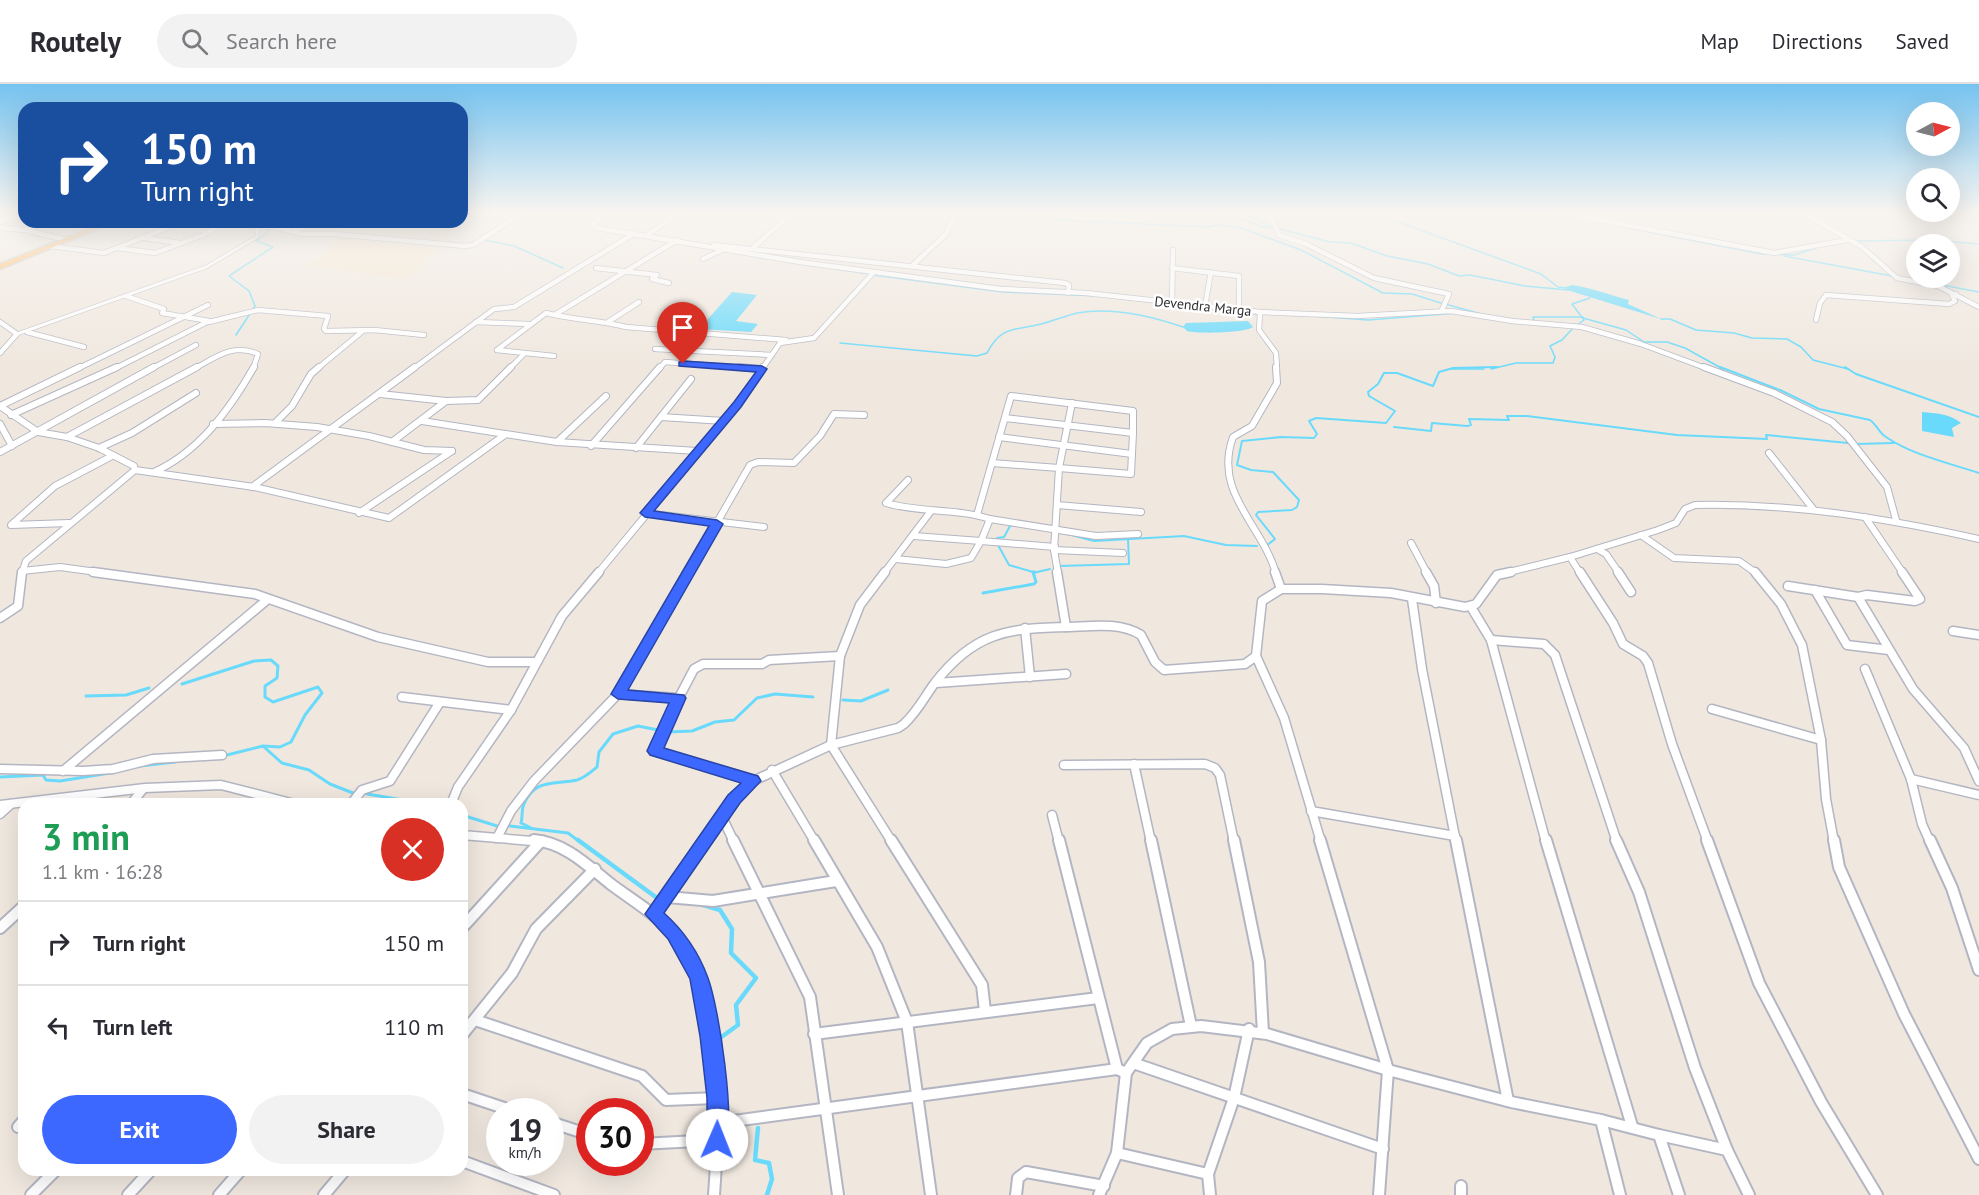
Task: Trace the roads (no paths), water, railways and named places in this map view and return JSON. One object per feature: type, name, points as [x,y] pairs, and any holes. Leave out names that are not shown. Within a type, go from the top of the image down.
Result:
[{"type":"street","points":[[0,353],[17,334],[208,265]]},
{"type":"street","points":[[252,487],[496,308],[514,307],[583,265]]},
{"type":"street","points":[[556,314],[636,265]]},
{"type":"street","name":"Devendra Marga","points":[[819,265],[1001,289],[1068,293],[1260,312],[1357,316],[1442,310],[1528,323],[1571,325],[1601,331],[1783,397],[1832,422],[1842,430],[1887,487],[1896,520]]},
{"type":"street","points":[[903,265],[1065,283],[1069,285],[1068,293]]},
{"type":"street","points":[[1172,265],[1172,303]]},
{"type":"street","points":[[1346,265],[1368,276],[1414,289],[1449,294],[1442,310]]},
{"type":"street","points":[[1882,265],[1897,278],[1938,286],[1979,307]]},
{"type":"street","points":[[597,268],[657,275],[652,279],[669,283]]},
{"type":"street","points":[[1172,268],[1239,276],[1239,310]]},
{"type":"street","points":[[554,356],[497,350],[546,313],[571,320],[608,322],[626,327],[806,341],[814,338],[873,273]]},
{"type":"street","points":[[1205,306],[1211,273]]},
{"type":"street","points":[[1816,320],[1820,303],[1826,295],[1949,304],[1954,303],[1952,296],[1956,294]]},
{"type":"street","points":[[126,296],[164,309],[162,313],[209,322]]},
{"type":"street","points":[[608,322],[639,302]]},
{"type":"street","points":[[135,470],[134,466],[99,448],[68,437],[38,432],[0,406],[208,304]]},
{"type":"street","points":[[11,415],[106,373],[209,322],[258,310],[328,316],[324,329],[326,331],[364,330],[424,335]]},
{"type":"street","points":[[1260,312],[1259,330],[1276,353],[1277,383],[1262,405],[1252,426],[1233,437],[1226,463],[1234,496],[1267,549],[1281,589]]},
{"type":"street","points":[[0,322],[17,334]]},
{"type":"street","points":[[476,322],[529,324]]},
{"type":"street","points":[[275,423],[292,406],[311,374],[364,330]]},
{"type":"street","points":[[27,332],[84,347]]},
{"type":"street","points":[[677,350],[692,332]]},
{"type":"street","points":[[453,798],[458,787],[511,711],[562,616],[645,513],[724,421],[782,342],[791,340]]},
{"type":"street","points":[[0,452],[38,432],[45,425],[196,345]]},
{"type":"street","points":[[68,437],[231,350],[247,349],[258,354],[258,361],[237,399],[181,459],[153,473]]},
{"type":"street","points":[[655,349],[772,355]]},
{"type":"street","points":[[380,394],[447,401],[478,400],[524,354]]},
{"type":"street","points":[[591,446],[666,362],[762,369]]},
{"type":"street","points":[[636,448],[691,378]]},
{"type":"street","points":[[99,448],[132,433],[196,393]]},
{"type":"street","points":[[557,442],[606,396]]},
{"type":"street","points":[[977,515],[1011,396],[1133,411],[1131,474],[992,463]]},
{"type":"street","points":[[392,442],[447,401]]},
{"type":"street","points":[[1066,627],[1055,548],[1059,468],[1072,404]]},
{"type":"street","points":[[497,838],[511,811],[534,782],[618,694],[752,464],[794,463],[820,436],[834,414],[864,415]]},
{"type":"street","points":[[661,417],[724,421]]},
{"type":"street","points":[[1005,418],[1133,433]]},
{"type":"street","points":[[422,421],[591,446],[697,451]]},
{"type":"street","points":[[213,424],[275,423],[366,435],[422,450],[452,451],[359,513]]},
{"type":"street","points":[[0,424],[3,434],[12,446]]},
{"type":"street","points":[[0,618],[18,606],[22,571],[26,561],[135,470],[252,487],[389,518],[506,434]]},
{"type":"street","points":[[999,437],[1132,454]]},
{"type":"street","points":[[1769,453],[1814,510]]},
{"type":"street","points":[[69,523],[11,525],[56,486],[112,456]]},
{"type":"street","points":[[908,480],[886,503],[931,511],[977,515],[1096,536],[1138,534]]},
{"type":"street","points":[[1057,505],[1141,512]]},
{"type":"street","points":[[1379,1195],[1388,1070],[1284,718],[1256,656],[1262,601],[1281,589],[1342,589],[1391,593],[1457,608],[1471,606],[1485,595],[1492,579],[1497,575],[1570,557],[1676,524],[1685,509],[1695,506],[1814,510],[1896,520],[1979,539]]},
{"type":"street","points":[[931,511],[860,605],[840,656],[831,745],[982,985],[985,1011]]},
{"type":"street","points":[[645,513],[717,524],[764,527]]},
{"type":"street","points":[[1788,586],[1858,597],[1867,595],[1915,601],[1920,599],[1865,517]]},
{"type":"street","points":[[896,559],[955,563],[971,558],[990,519]]},
{"type":"street","points":[[1641,535],[1674,558],[1739,561],[1752,568],[1781,604],[1802,645],[1821,740],[1826,799],[1839,867],[1904,1014],[1979,1159]]},
{"type":"street","points":[[914,536],[1123,553]]},
{"type":"street","points":[[1411,543],[1434,586],[1436,603]]},
{"type":"street","points":[[1597,549],[1606,554],[1630,592]]},
{"type":"street","points":[[1570,557],[1608,615],[1623,644],[1643,656],[1648,663],[1672,744],[1759,983],[1821,1102],[1877,1195]]},
{"type":"street","points":[[22,571],[60,567],[239,592],[268,599],[378,637],[488,662],[536,662]]},
{"type":"street","points":[[1815,590],[1847,645],[1889,650]]},
{"type":"street","points":[[1858,597],[1913,689],[1964,748],[1979,781]]},
{"type":"street","points":[[63,771],[268,599]]},
{"type":"street","points":[[1412,599],[1422,669],[1508,1101]]},
{"type":"street","points":[[1471,606],[1491,640],[1553,867],[1632,1126]]},
{"type":"street","points":[[653,914],[734,799],[753,781],[772,770],[831,745],[898,728],[908,722],[936,683],[975,641],[993,632],[1025,628],[1118,628],[1140,634],[1146,639],[1154,662],[1164,670],[1245,664],[1256,656]]},
{"type":"street","points":[[1025,628],[1030,677]]},
{"type":"street","points":[[1953,632],[1975,634],[1979,643]]},
{"type":"street","points":[[1491,640],[1544,644],[1556,655],[1614,836],[1639,892],[1695,1068],[1727,1150],[1749,1195]]},
{"type":"street","points":[[753,781],[660,754],[654,748],[697,665],[762,664],[769,660],[840,656]]},
{"type":"street","points":[[1865,669],[1911,779],[1922,824],[1952,888],[1979,970]]},
{"type":"street","points":[[936,683],[1066,674]]},
{"type":"street","points":[[618,694],[678,698]]},
{"type":"street","points":[[402,697],[511,711]]},
{"type":"street","points":[[356,798],[362,790],[390,781],[440,702]]},
{"type":"street","points":[[1712,709],[1821,740]]},
{"type":"street","points":[[0,769],[104,770],[153,759],[222,755]]},
{"type":"street","points":[[1134,764],[1191,1026]]},
{"type":"street","points":[[1064,765],[1205,764],[1215,768],[1220,775],[1259,962],[1263,1033]]},
{"type":"street","points":[[772,770],[877,947],[907,1022],[931,1195]]},
{"type":"street","points":[[1911,779],[1979,795]]},
{"type":"street","points":[[54,798],[142,789],[221,786],[270,798]]},
{"type":"street","points":[[135,798],[142,789]]},
{"type":"street","points":[[0,805],[18,803]]},
{"type":"street","points":[[0,814],[11,804]]},
{"type":"street","points":[[1311,811],[1455,836]]},
{"type":"street","points":[[1016,1195],[1016,1181],[1026,1172],[1102,1191],[1117,1153],[1122,1071],[1098,998],[1052,815]]},
{"type":"street","points":[[722,817],[810,998],[838,1195]]},
{"type":"street","points":[[468,836],[541,841],[568,850],[653,914],[675,934],[699,978],[710,1036],[718,1123],[714,1195]]},
{"type":"street","points":[[468,921],[541,841]]},
{"type":"street","points":[[468,1028],[512,973],[536,929],[595,869]]},
{"type":"street","points":[[667,897],[713,901],[836,881]]},
{"type":"street","points":[[0,928],[18,912]]},
{"type":"street","points":[[814,1034],[1098,998]]},
{"type":"street","points":[[475,1020],[642,1076],[666,1100],[717,1098]]},
{"type":"street","points":[[718,1123],[1122,1071],[1136,1064],[1148,1041],[1160,1034],[1191,1026],[1249,1029],[1388,1070],[1508,1101],[1632,1126],[1659,1135],[1727,1150]]},
{"type":"street","points":[[1210,1195],[1208,1174],[1234,1098],[1249,1029]]},
{"type":"street","points":[[1136,1064],[1383,1149]]},
{"type":"street","points":[[468,1097],[486,1103]]},
{"type":"street","points":[[1601,1120],[1620,1195]]},
{"type":"street","points":[[1659,1135],[1679,1195]]},
{"type":"street","points":[[654,1143],[717,1140]]},
{"type":"street","points":[[1117,1153],[1208,1174]]},
{"type":"street","points":[[468,1163],[554,1195]]},
{"type":"street","points":[[31,1195],[50,1176]]},
{"type":"street","points":[[128,1195],[145,1176]]},
{"type":"street","points":[[219,1195],[236,1176]]},
{"type":"street","points":[[324,1195],[340,1176]]},
{"type":"water","points":[[1572,285],[1629,300],[1628,304],[1661,319],[1567,290],[1566,287]]},
{"type":"water","points":[[732,292],[757,295],[736,321],[758,324],[751,332],[699,329]]},
{"type":"water","points":[[1248,321],[1253,327],[1232,332],[1193,332],[1183,327],[1186,323]]},
{"type":"water","points":[[1922,412],[1948,416],[1961,423],[1952,428],[1954,437],[1922,431]]},
{"type":"waterway","points":[[236,335],[255,306],[249,291],[229,276],[246,265]]},
{"type":"waterway","points":[[556,265],[563,268]]},
{"type":"waterway","points":[[1329,265],[1383,293],[1412,294],[1441,303]]},
{"type":"waterway","points":[[1430,265],[1459,276],[1470,275],[1525,286],[1568,290]]},
{"type":"waterway","points":[[1516,265],[1541,274],[1558,287],[1566,288]]},
{"type":"waterway","points":[[1832,265],[1892,276]]},
{"type":"waterway","points":[[835,269],[870,274]]},
{"type":"waterway","points":[[873,275],[1003,292],[1098,296]]},
{"type":"waterway","points":[[1958,288],[1979,292]]},
{"type":"waterway","points":[[1582,317],[1572,304],[1590,298]]},
{"type":"waterway","points":[[1125,299],[1256,314]]},
{"type":"waterway","points":[[1445,304],[1485,315]]},
{"type":"waterway","points":[[840,343],[977,356],[987,353],[1004,333],[1090,311],[1130,314],[1158,319],[1183,327]]},
{"type":"waterway","points":[[1313,316],[1368,320],[1457,313]]},
{"type":"waterway","points":[[1530,321],[1534,320],[1533,317],[1582,317]]},
{"type":"waterway","points":[[1577,325],[1584,320],[1582,317]]},
{"type":"waterway","points":[[1583,318],[1626,330],[1644,342],[1667,342],[1685,348],[1723,369]]},
{"type":"waterway","points":[[1661,319],[1670,319],[1696,330],[1734,333],[1752,338],[1787,339],[1801,347],[1813,360],[1848,369]]},
{"type":"waterway","points":[[1491,369],[1516,363],[1553,363],[1555,357],[1550,346],[1562,340],[1574,327]]},
{"type":"waterway","points":[[1266,546],[1275,539],[1256,515],[1258,512],[1292,510],[1297,507],[1299,500],[1273,472],[1251,470],[1237,465],[1242,441],[1281,437],[1314,438],[1317,434],[1309,421],[1316,418],[1386,423],[1395,411],[1369,396],[1368,392],[1378,384],[1384,373],[1397,373],[1433,386],[1439,372],[1453,368],[1497,367]]},
{"type":"waterway","points":[[1720,367],[1780,390],[1819,409],[1870,420],[1884,435],[1907,449],[1979,473]]},
{"type":"waterway","points":[[1845,367],[1856,374],[1979,417]]},
{"type":"waterway","points":[[1450,369],[1484,369]]},
{"type":"waterway","points":[[1394,427],[1431,431],[1432,423],[1467,426],[1471,425],[1469,419],[1509,420],[1507,416],[1527,416],[1677,435],[1767,439],[1766,435],[1848,443]]},
{"type":"waterway","points":[[1856,444],[1894,443]]},
{"type":"waterway","points":[[997,541],[997,538],[1004,537],[1010,526],[1014,525]]},
{"type":"waterway","points":[[1064,533],[1094,541],[1128,539]]},
{"type":"waterway","points":[[1128,539],[1184,536],[1226,545],[1257,546]]},
{"type":"waterway","points":[[1059,566],[1129,564],[1128,539]]},
{"type":"waterway","points":[[998,545],[1009,565],[1033,572]]},
{"type":"waterway","points":[[1033,573],[1050,569]]},
{"type":"waterway","points":[[983,593],[1034,584],[1036,582],[1033,573]]},
{"type":"waterway","points":[[182,684],[254,661],[271,660],[278,666],[277,678],[265,686],[265,697],[273,702],[318,687],[322,693],[305,715],[291,742],[280,747],[263,746],[223,756]]},
{"type":"waterway","points":[[86,696],[126,695],[149,688]]},
{"type":"waterway","points":[[843,700],[861,701],[888,690]]},
{"type":"waterway","points":[[531,828],[521,823],[523,806],[528,796],[540,786],[577,780],[587,775],[597,767],[599,752],[613,734],[638,726],[668,732],[692,731],[715,722],[734,720],[757,698],[775,694],[813,697]]},
{"type":"waterway","points":[[264,747],[282,763],[309,770],[330,784],[353,793]]},
{"type":"waterway","points":[[140,766],[175,762]]},
{"type":"waterway","points":[[0,777],[43,775],[46,780],[60,781],[110,773]]},
{"type":"waterway","points":[[367,794],[391,798]]},
{"type":"waterway","points":[[468,817],[497,826]]},
{"type":"waterway","points":[[510,826],[568,833],[580,842]]},
{"type":"waterway","points":[[578,840],[657,898]]},
{"type":"waterway","points":[[700,904],[720,910],[732,929],[731,953],[756,978],[736,1005],[738,1025],[720,1038],[720,1061]]},
{"type":"waterway","points":[[721,1086],[728,1116]]},
{"type":"waterway","points":[[758,1128],[755,1160],[769,1163],[772,1179],[767,1195]]}]
